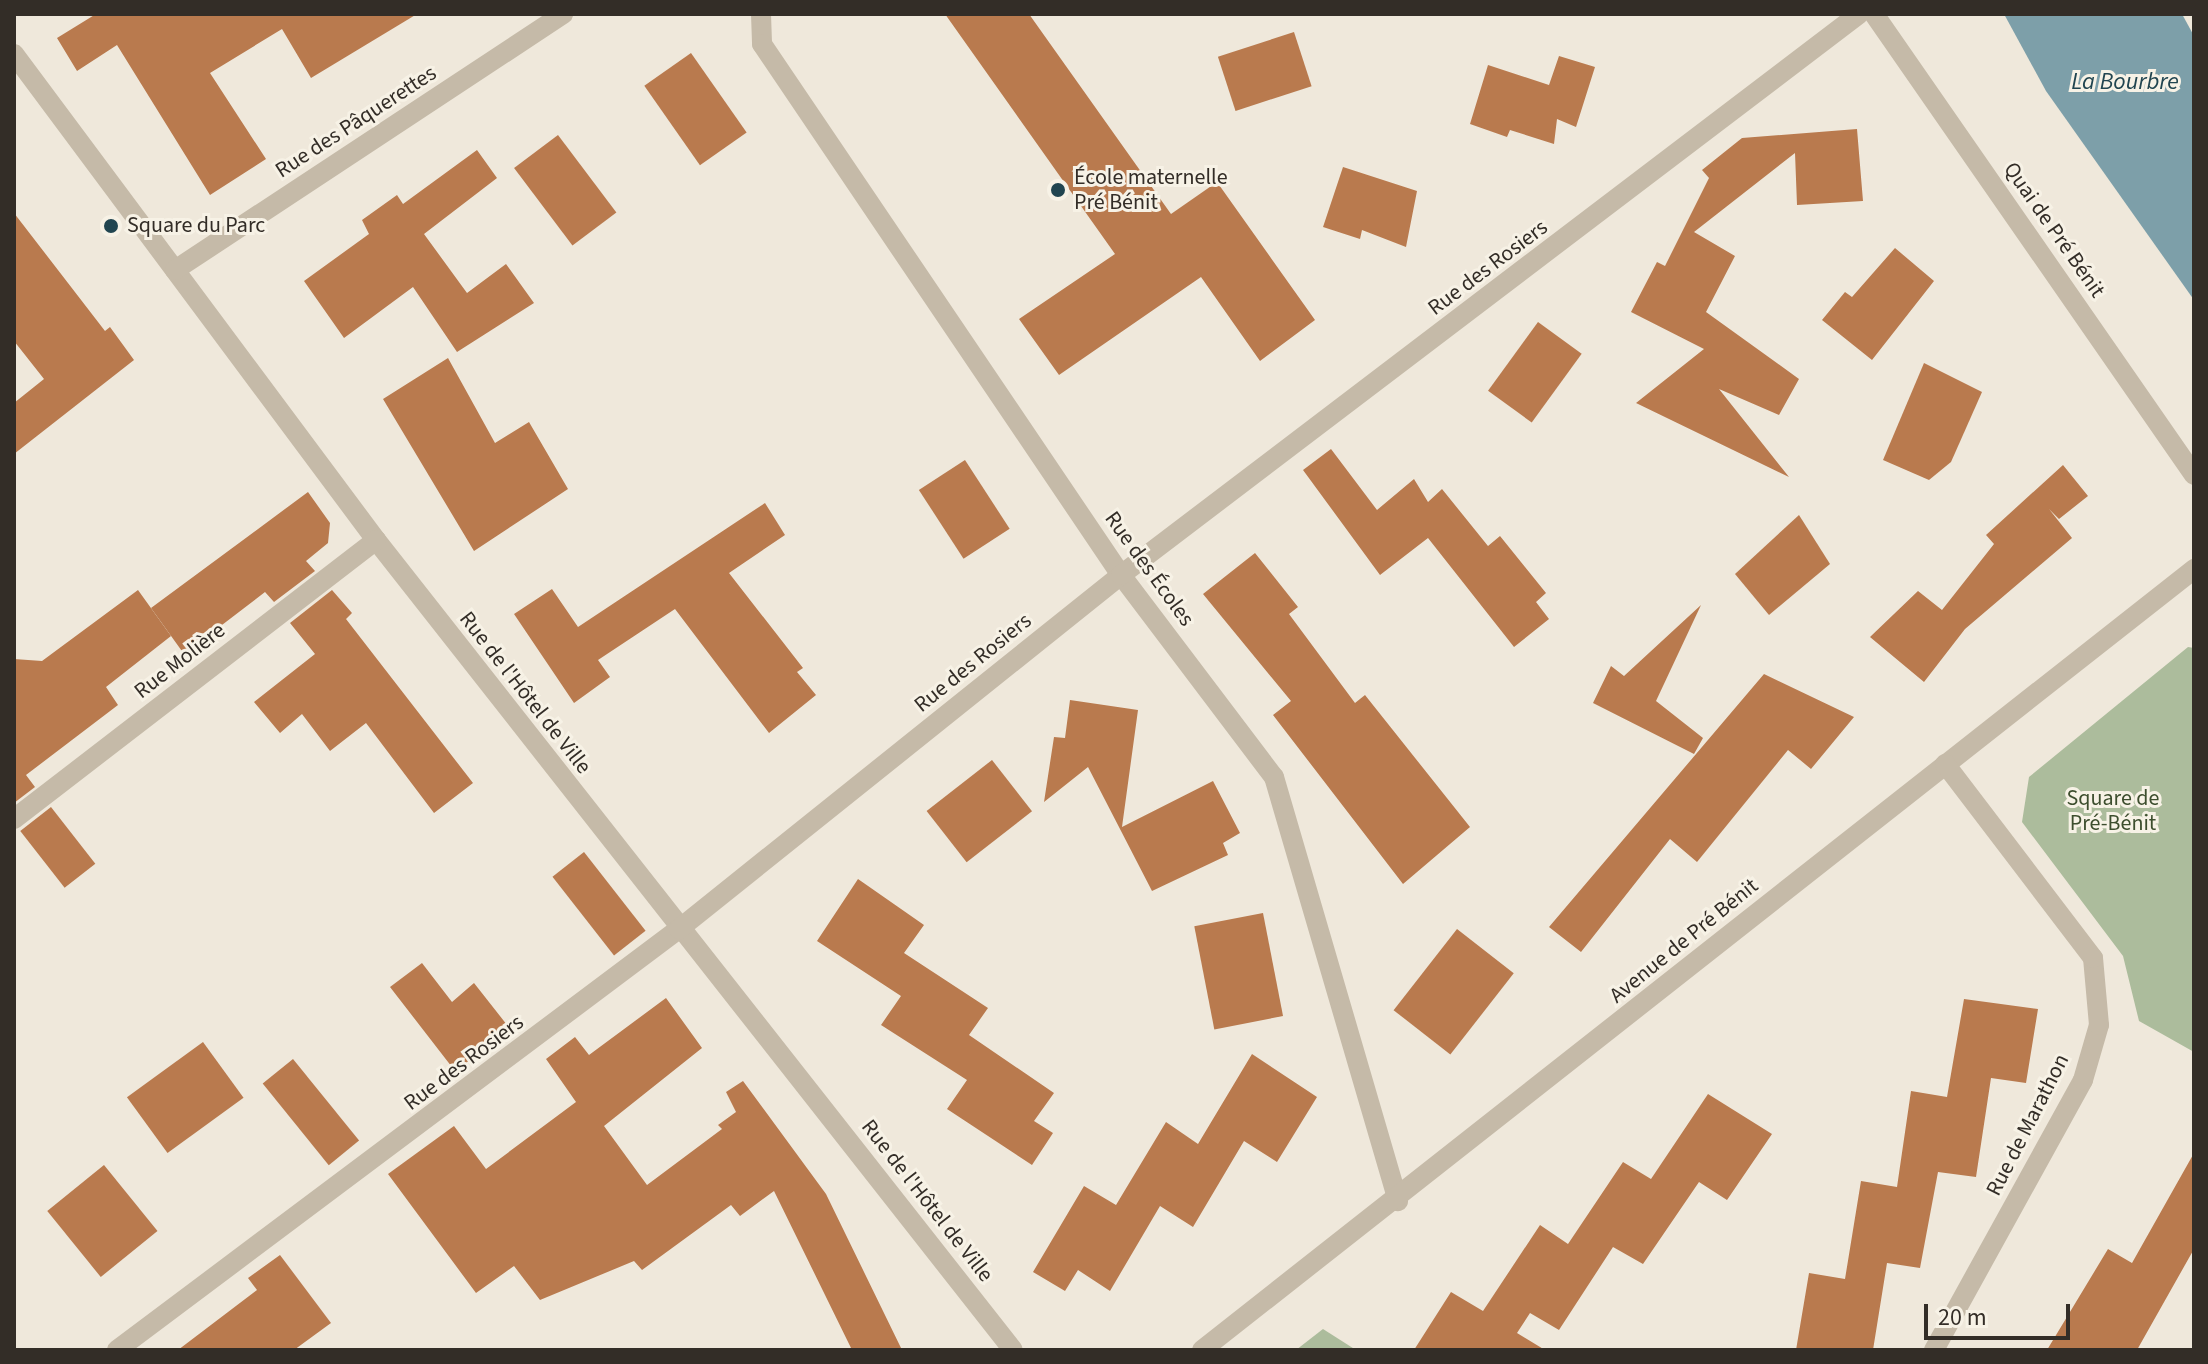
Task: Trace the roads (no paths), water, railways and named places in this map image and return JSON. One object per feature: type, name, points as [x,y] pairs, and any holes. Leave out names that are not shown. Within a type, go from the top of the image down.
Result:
[{"type":"street","name":"Rue des Pâquerettes","points":[[175,270],[563,14]]},
{"type":"street","name":"Rue des Écoles","points":[[761,14],[762,44],[1121,575],[1274,777],[1398,1201]]},
{"type":"street","name":"Rue des Rosiers","points":[[117,1350],[679,929],[1121,575],[1859,14]]},
{"type":"street","name":"Quai de Pré Bénit","points":[[1874,14],[2194,475]]},
{"type":"street","name":"Rue de l'Hôtel de Ville","points":[[14,54],[376,540],[1013,1350]]},
{"type":"street","name":"Rue Molière","points":[[14,819],[376,540]]},
{"type":"street","name":"Avenue de Pré Bénit","points":[[1202,1350],[1398,1201],[2194,569]]},
{"type":"street","name":"Rue de Marathon","points":[[1934,1350],[2083,1080],[2099,1025],[2093,958],[1945,764]]},
{"type":"water","name":"La Bourbre","points":[[2004,14],[2182,14],[2194,36],[2194,300],[2046,91]]},
{"type":"place","name":"École maternelle Pré Bénit","points":[[1058,190]]},
{"type":"place","name":"Square du Parc","points":[[111,226]]},
{"type":"park label","name":"Square de Pré-Bénit","points":[[2113,810]]}]
